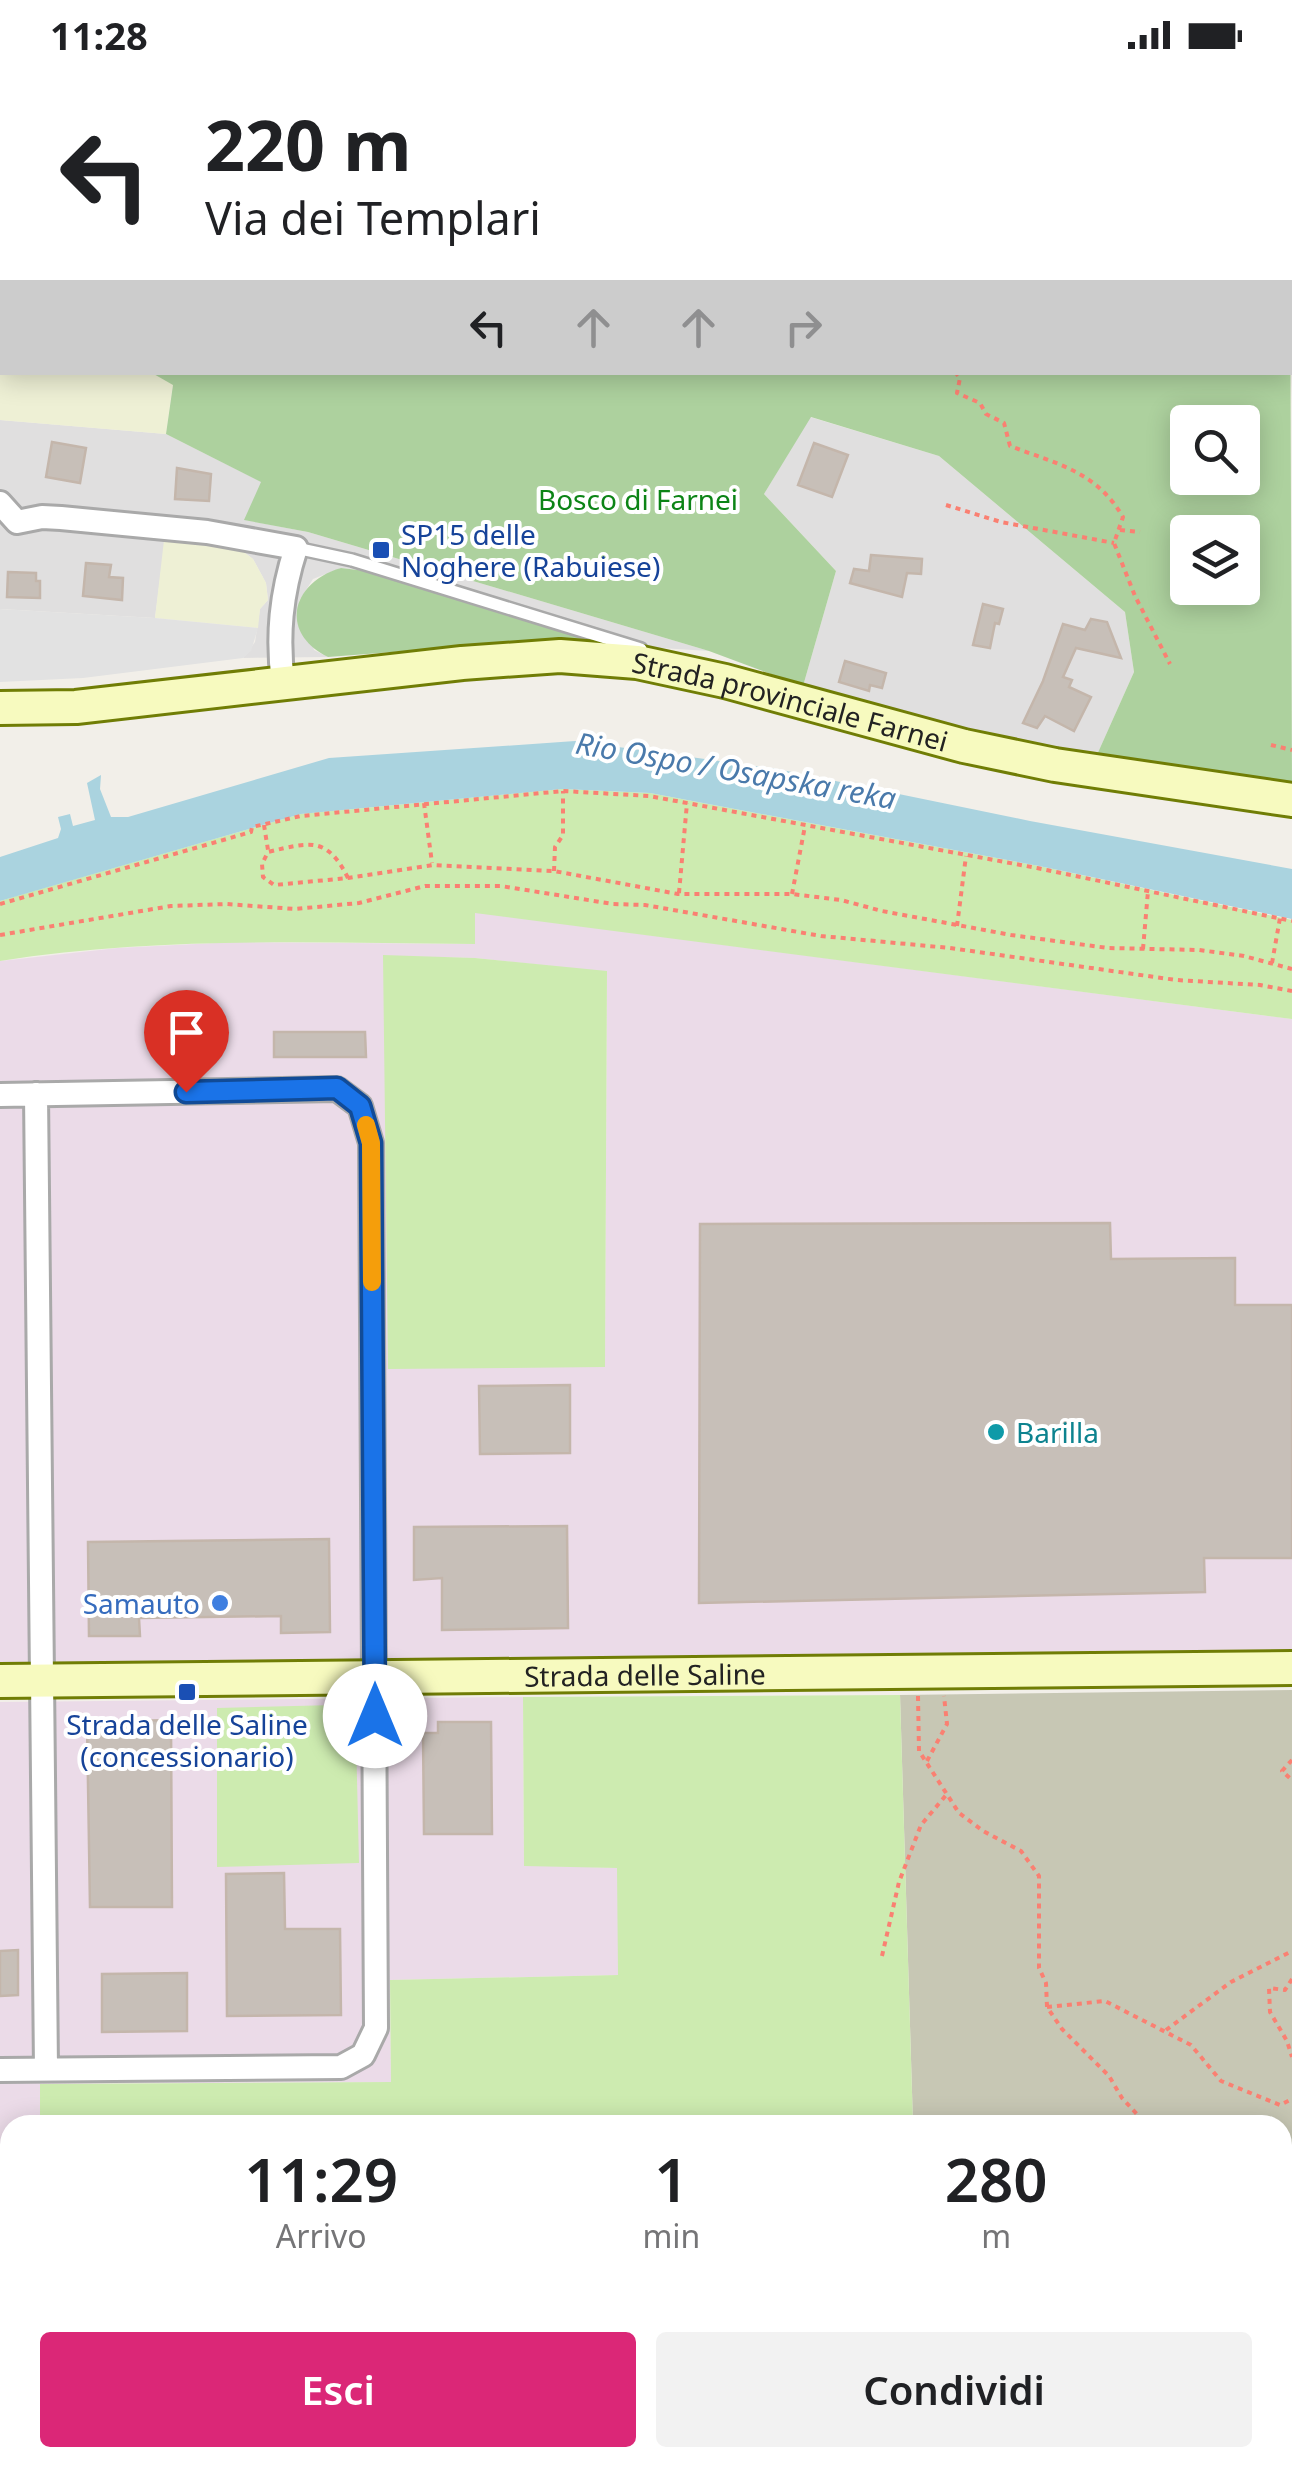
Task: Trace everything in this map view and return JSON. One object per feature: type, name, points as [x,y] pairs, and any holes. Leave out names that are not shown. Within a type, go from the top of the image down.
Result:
[{"type":"main road","name":"Strada provinciale Farnei","points":[[0,708],[76,707],[462,662],[560,656],[637,662],[725,680],[964,746],[1055,765],[1292,800]]},
{"type":"main road","name":"Strada delle Saline","points":[[0,1682],[1292,1668]]},
{"type":"street","points":[[0,503],[17,522],[61,518],[207,532],[296,548],[283,588],[278,649],[283,684]]},
{"type":"street","points":[[0,1095],[337,1088],[360,1106],[371,1143],[376,2028],[363,2054],[340,2066],[0,2070]]},
{"type":"street","points":[[36,1094],[46,2069]]},
{"type":"lane","points":[[296,548],[352,560],[569,626],[725,680]]},
{"type":"path","points":[[958,375],[958,393],[980,403],[986,414],[1004,423],[1010,446],[1086,474],[1115,504],[1122,517],[1114,544],[1170,664]]},
{"type":"path","points":[[946,505],[1001,522],[1114,544]]},
{"type":"path","points":[[1118,530],[1140,532]]},
{"type":"path","points":[[1270,744],[1292,750]]},
{"type":"path","points":[[554,871],[555,847],[563,835],[563,791]]},
{"type":"path","points":[[0,904],[251,832],[252,827],[301,816],[563,791],[649,796],[1292,921]]},
{"type":"path","points":[[424,803],[432,864]]},
{"type":"path","points":[[678,894],[688,803]]},
{"type":"path","points":[[264,824],[268,852],[262,864],[263,877],[274,885],[432,864],[554,871],[678,894],[792,894],[841,900],[956,926],[1108,948],[1200,950],[1292,969]]},
{"type":"path","points":[[792,894],[806,826]]},
{"type":"path","points":[[268,852],[310,844],[324,846],[334,853],[348,878]]},
{"type":"path","points":[[956,926],[966,856]]},
{"type":"path","points":[[0,935],[170,906],[226,904],[295,909],[359,903],[425,886],[501,886],[613,904],[645,905],[821,936],[950,948],[1176,980],[1292,991]]},
{"type":"path","points":[[1143,949],[1148,891]]},
{"type":"path","points":[[1272,964],[1280,918]]},
{"type":"path","points":[[926,1762],[947,1724],[944,1693],[931,1671]]},
{"type":"path","points":[[931,1671],[919,1752],[960,1813],[1021,1851],[1039,1876],[1039,1968],[1046,1983],[1047,2007],[1062,2029],[1109,2076],[1138,2115]]},
{"type":"path","points":[[1292,1760],[1282,1771],[1292,1780]]},
{"type":"path","points":[[882,1956],[898,1882],[922,1825],[947,1794]]},
{"type":"path","points":[[1166,2030],[1231,1982],[1292,1951]]},
{"type":"path","points":[[1292,1979],[1285,1990],[1269,1988],[1268,2000],[1292,2058]]},
{"type":"path","points":[[1047,2007],[1105,2001],[1192,2045],[1220,2080],[1280,2105],[1292,2099]]},
{"type":"shaded area","points":[[0,375],[156,375],[173,384],[166,434],[0,420]]},
{"type":"shaded area","points":[[810,417],[939,456],[1125,612],[1134,672],[1096,757],[1028,746],[803,686],[836,571],[764,494]]},
{"type":"shaded area","points":[[0,420],[166,434],[262,482],[245,520],[308,532],[709,651],[596,644],[366,571],[341,568],[313,579],[299,601],[314,650],[328,657],[243,658],[255,642],[260,609],[268,600],[266,583],[253,559],[225,544],[165,540],[155,618],[0,609]]},
{"type":"shaded area","points":[[164,540],[225,544],[253,559],[266,583],[268,600],[260,609],[258,628],[155,618]]},
{"type":"shaded area","points":[[0,609],[258,628],[251,651],[243,658],[83,678],[0,682]]},
{"type":"shaded area","points":[[474,912],[1292,1019],[1292,1650],[0,1665],[0,961],[117,948],[235,942],[474,944]],"holes":[[[383,956],[475,958],[607,972],[605,1367]]]},
{"type":"shaded area","points":[[1292,1690],[1292,2115],[913,2115],[900,1695]]},
{"type":"shaded area","points":[[523,1697],[524,1865],[618,1868],[618,1975],[390,1980],[391,2082],[40,2084],[40,2115],[0,2115],[0,1702]]},
{"type":"green space","name":"Bosco di Farnei","points":[[156,375],[1291,375],[1292,785],[1096,757],[1134,672],[1125,612],[939,456],[811,417],[764,494],[836,571],[803,686],[709,651],[308,532],[244,520],[261,482],[166,434],[173,385]]},
{"type":"green space","points":[[341,568],[366,571],[596,640],[596,644],[522,642],[328,657],[302,635],[297,608],[311,584]]},
{"type":"green space","points":[[562,789],[650,793],[1039,866],[1292,920],[1292,1019],[475,913],[475,944],[178,944],[0,961],[0,901],[16,896],[301,814]]},
{"type":"green space","points":[[383,955],[475,958],[607,971],[605,1367],[388,1369]]},
{"type":"green space","points":[[900,1695],[913,2115],[40,2115],[40,2084],[391,2082],[390,1980],[618,1975],[617,1868],[524,1866],[523,1697]]},
{"type":"green space","points":[[335,1705],[346,1712],[345,1736],[356,1737],[359,1863],[217,1867],[217,1708]]},
{"type":"water","name":"Rio Ospo / Osapska reka","points":[[575,741],[777,769],[1292,869],[1292,919],[1039,866],[650,793],[562,789],[301,814],[0,901],[0,857],[58,838],[58,817],[70,814],[73,826],[95,820],[87,783],[101,775],[100,789],[111,817],[128,817],[329,758]]},
{"type":"building","points":[[52,442],[86,448],[80,483],[46,477]]},
{"type":"building","points":[[814,443],[848,455],[832,497],[798,485]]},
{"type":"building","points":[[177,468],[211,474],[209,501],[175,499]]},
{"type":"building","points":[[871,555],[922,559],[921,574],[907,573],[902,597],[850,583],[854,569],[869,571]]},
{"type":"building","points":[[86,563],[111,565],[109,577],[123,578],[122,600],[83,596]]},
{"type":"building","points":[[8,572],[36,573],[40,598],[7,597]]},
{"type":"building","points":[[983,604],[1003,609],[999,624],[995,623],[990,648],[973,645]]},
{"type":"building","points":[[1091,619],[1107,622],[1121,658],[1076,648],[1063,677],[1072,680],[1069,687],[1091,697],[1074,731],[1045,716],[1037,728],[1023,723],[1063,624],[1085,630]]},
{"type":"building","points":[[845,661],[886,673],[882,688],[870,685],[869,691],[839,682]]},
{"type":"building","points":[[274,1032],[365,1032],[366,1057],[274,1057]]},
{"type":"building","name":"Barilla","points":[[1110,1223],[1111,1259],[1235,1258],[1235,1305],[1292,1305],[1292,1558],[1204,1558],[1205,1592],[699,1603],[700,1224]]},
{"type":"building","points":[[570,1385],[570,1453],[480,1454],[479,1386]]},
{"type":"building","points":[[567,1526],[568,1628],[442,1630],[442,1578],[414,1580],[414,1527]]},
{"type":"building","points":[[329,1539],[330,1632],[281,1633],[281,1616],[139,1618],[140,1636],[89,1636],[88,1542]]},
{"type":"building","points":[[171,1720],[172,1907],[90,1907],[87,1722]]},
{"type":"building","points":[[438,1722],[491,1722],[492,1834],[424,1834],[423,1733],[438,1733]]},
{"type":"building","points":[[284,1873],[285,1929],[340,1929],[341,2015],[227,2016],[226,1874]]},
{"type":"building","points":[[18,1950],[18,1995],[0,1996],[0,1951]]},
{"type":"building","points":[[187,1973],[187,2031],[102,2032],[102,1974]]},
{"type":"slow traffic","points":[[366,1125],[371,1143],[372,1282]]},
{"type":"place","name":"SP15 delle Noghere (Rabuiese)","points":[[381,550]]},
{"type":"place","name":"Barilla","points":[[996,1432]]},
{"type":"place","name":"Samauto","points":[[220,1603]]},
{"type":"place","name":"Strada delle Saline (concessionario)","points":[[187,1692]]},
{"type":"route","points":[[186,1092],[337,1088],[360,1106],[371,1143],[375,1716]]}]
